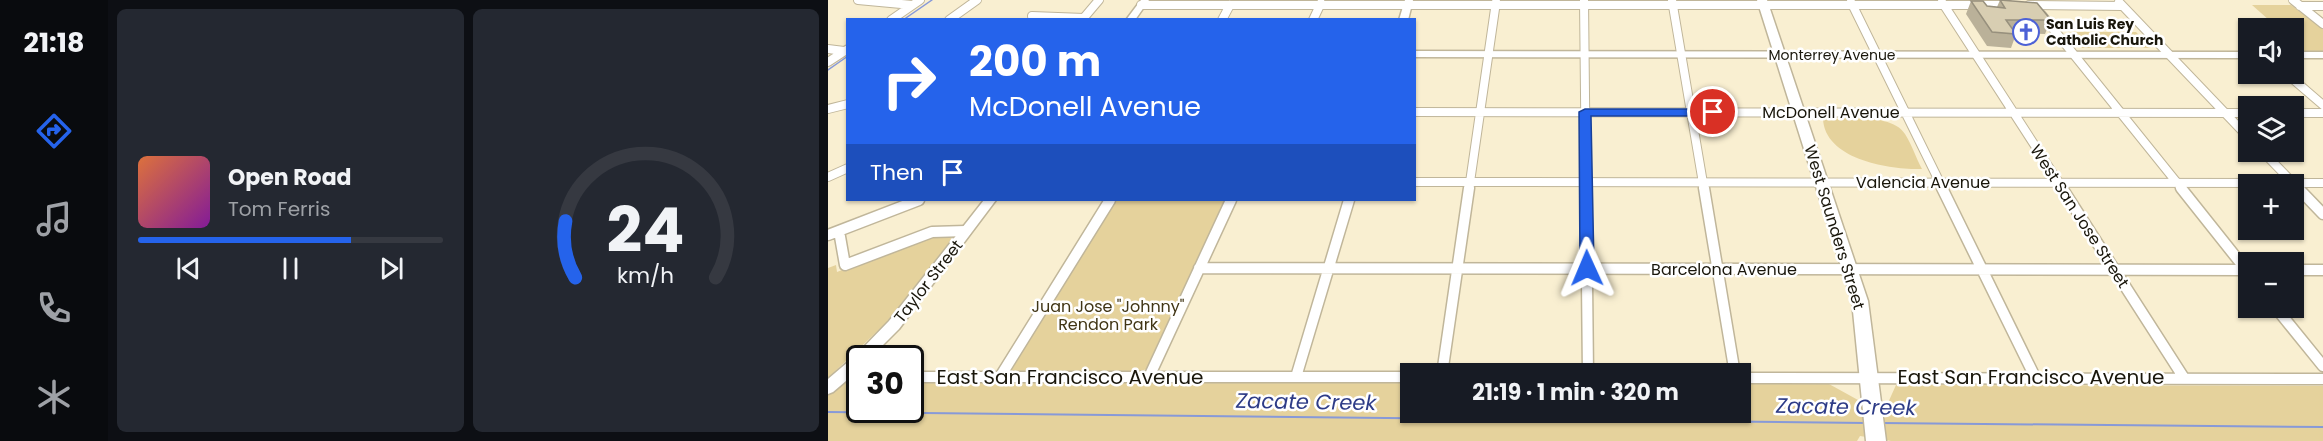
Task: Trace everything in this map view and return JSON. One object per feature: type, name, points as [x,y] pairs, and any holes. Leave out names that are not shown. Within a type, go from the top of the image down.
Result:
[{"type":"main road","name":"West Saunders Street","points":[[1762,2],[1850,268],[1863,317],[1876,440]]},
{"type":"street","points":[[858,0],[912,5]]},
{"type":"street","points":[[894,18],[920,0]]},
{"type":"street","points":[[953,18],[977,0]]},
{"type":"street","points":[[1084,18],[1099,0]]},
{"type":"street","points":[[2293,0],[2323,24]]},
{"type":"street","points":[[1132,18],[1143,3],[1230,5],[1762,2],[2120,3],[2238,126]]},
{"type":"street","points":[[1851,2],[2035,377]]},
{"type":"street","points":[[1314,18],[1321,3]]},
{"type":"street","points":[[1404,18],[1408,3]]},
{"type":"street","points":[[1444,363],[1496,3]]},
{"type":"street","points":[[1584,3],[1588,363]]},
{"type":"street","points":[[1673,3],[1733,363]]},
{"type":"street","name":"West San Jose Street","points":[[1943,3],[2184,378]]},
{"type":"street","points":[[2032,3],[2238,259]]},
{"type":"street","points":[[1223,18],[1230,5]]},
{"type":"street","points":[[2300,6],[2323,6]]},
{"type":"street","points":[[1032,16],[1066,18]]},
{"type":"street","points":[[828,49],[846,50]]},
{"type":"street","points":[[828,62],[846,50]]},
{"type":"street","name":"Monterrey Avenue","points":[[1416,54],[2238,55]]},
{"type":"street","points":[[2304,55],[2323,55]]},
{"type":"street","points":[[2299,84],[2323,105]]},
{"type":"street","points":[[828,110],[846,105]]},
{"type":"street","name":"McDonell Avenue","points":[[1416,112],[2238,113]]},
{"type":"street","points":[[2304,113],[2323,113]]},
{"type":"street","points":[[2273,162],[2285,174]]},
{"type":"street","points":[[828,177],[846,169]]},
{"type":"street","name":"Valencia Avenue","points":[[1416,182],[2238,183]]},
{"type":"street","name":"Valencia Avenue","points":[[2304,183],[2323,183]]},
{"type":"street","points":[[2304,194],[2323,214]]},
{"type":"street","points":[[828,235],[916,201]]},
{"type":"street","name":"Taylor Street","points":[[876,345],[894,325],[989,201]]},
{"type":"street","points":[[1000,377],[1109,201]]},
{"type":"street","points":[[1149,377],[1231,201]]},
{"type":"street","points":[[1296,377],[1349,201]]},
{"type":"street","points":[[839,231],[845,265],[933,232],[966,231]]},
{"type":"street","name":"Barcelona Avenue","points":[[1199,268],[2238,271]]},
{"type":"street","points":[[2304,270],[2323,270]]},
{"type":"street","points":[[2284,318],[2323,366]]},
{"type":"street","name":"Taylor Street","points":[[831,385],[846,373]]},
{"type":"street","name":"East San Francisco Avenue","points":[[924,376],[1400,377]]},
{"type":"street","name":"East San Francisco Avenue","points":[[1751,378],[1870,376],[2323,379]]},
{"type":"green space","points":[[2252,5],[2291,5],[2323,29],[2323,51],[2304,51],[2304,18],[2267,18]]},
{"type":"green space","points":[[2069,32],[2136,32],[2151,48],[2082,48]]},
{"type":"green space","points":[[1823,119],[1879,120],[1899,127],[1910,143],[1922,169],[1878,164],[1847,153],[1835,144],[1827,133]]},
{"type":"green space","name":"Juan Jose \"Johnny\" Rendon Park","points":[[1112,201],[1225,201],[1146,369],[1140,372],[1011,371]]},
{"type":"green space","points":[[951,235],[949,237],[952,239],[886,323],[863,345],[846,345],[846,361],[829,377],[846,378],[846,423],[924,423],[924,382],[1400,383],[1400,423],[1751,423],[1751,384],[1829,384],[1858,400],[1887,405],[1896,385],[2323,386],[2323,441],[1891,441],[1860,436],[1857,441],[828,441],[828,268],[836,265],[837,272],[924,238]]},
{"type":"building","points":[[2000,0],[2037,3],[2051,20],[2006,20],[2016,34],[1992,32],[1971,1],[1983,1],[1987,6],[2005,8]]},
{"type":"waterway","name":"Zacate Creek","points":[[906,18],[932,0]]},
{"type":"waterway","name":"Zacate Creek","points":[[828,70],[846,57]]},
{"type":"waterway","name":"Zacate Creek","points":[[828,412],[1866,423]]},
{"type":"waterway","name":"Zacate Creek","points":[[1881,423],[2323,427]]},
{"type":"place","name":"San Luis Rey Catholic Church","points":[[2026,32]]},
{"type":"route","points":[[1587,268],[1585,112],[1713,112]]}]
